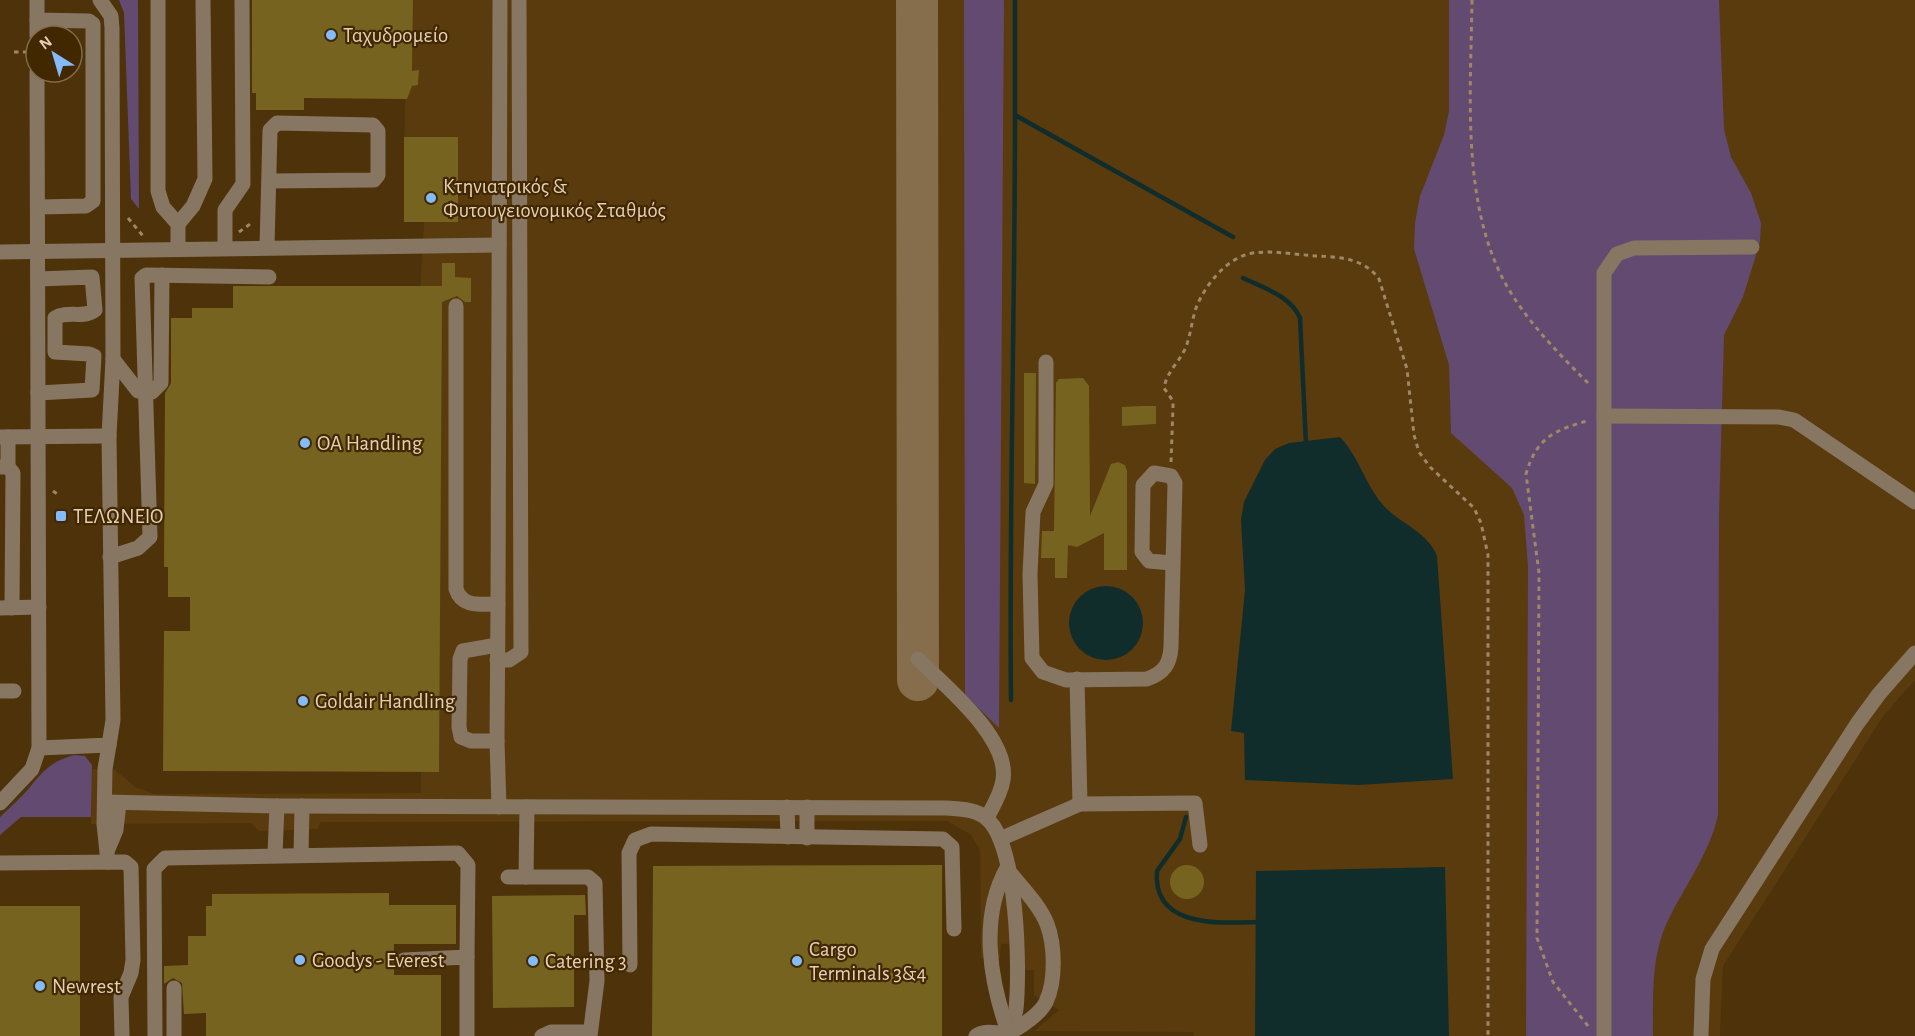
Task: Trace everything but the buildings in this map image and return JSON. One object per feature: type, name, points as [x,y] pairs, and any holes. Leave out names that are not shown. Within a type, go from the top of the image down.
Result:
[{"type":"street","points":[[100,0],[111,16],[112,28],[113,359],[109,436],[113,720],[105,769],[112,803],[104,829],[108,855]]},
{"type":"street","points":[[158,0],[158,191],[163,207],[178,224]]},
{"type":"street","points":[[178,248],[178,224],[193,206],[205,179],[203,0]]},
{"type":"street","points":[[225,241],[225,210],[243,184],[242,0]]},
{"type":"street","points":[[499,807],[497,652],[500,0]]},
{"type":"street","points":[[497,741],[471,741],[461,737],[459,727],[460,658],[463,651],[497,652],[509,660],[521,652],[519,0]]},
{"type":"street","points":[[38,207],[86,206],[93,201],[94,94],[93,24],[89,21],[39,12]]},
{"type":"street","points":[[0,803],[32,769],[39,748],[37,84]]},
{"type":"street","points":[[267,247],[270,130],[277,123],[373,125],[378,131],[378,175],[374,180],[270,181]]},
{"type":"street","points":[[0,252],[178,248],[225,241],[267,247],[499,245]]},
{"type":"street","points":[[1599,1035],[1605,394],[1603,281],[1612,258],[1624,250],[1752,247]]},
{"type":"street","points":[[110,557],[138,548],[150,537],[141,282],[146,275],[269,277]]},
{"type":"street","points":[[113,359],[138,391],[152,392],[161,383],[162,276]]},
{"type":"street","points":[[38,279],[92,277],[94,279],[95,310],[89,314],[60,315],[55,318],[55,352],[92,354],[94,388],[90,392],[38,393]]},
{"type":"street","points":[[456,306],[456,589],[462,600],[468,603],[498,604]]},
{"type":"street","points":[[1046,362],[1046,484],[1034,512],[1030,648],[1037,667],[1043,672],[1066,680],[1147,679],[1164,670],[1171,655],[1174,483],[1171,476],[1154,474],[1143,485],[1142,552],[1149,561],[1172,563]]},
{"type":"street","points":[[1604,416],[1779,417],[1794,420],[1915,502]]},
{"type":"street","points":[[39,607],[6,608],[13,473],[4,467],[4,437],[109,436]]},
{"type":"street","points":[[1701,1036],[1703,979],[1712,949],[1857,724],[1879,694],[1915,653]]},
{"type":"street","points":[[918,659],[982,725],[999,752],[1003,765],[1003,779],[987,818]]},
{"type":"street","points":[[1077,679],[1080,804]]},
{"type":"street","points":[[39,748],[109,745]]},
{"type":"street","points":[[112,803],[277,806],[960,808],[987,818],[1000,839],[1014,897],[1016,1012],[1009,1035]]},
{"type":"street","points":[[1000,839],[1080,804],[1195,803],[1200,845]]},
{"type":"street","points":[[275,854],[277,806]]},
{"type":"street","points":[[301,855],[302,806]]},
{"type":"street","points":[[526,877],[527,807]]},
{"type":"street","points":[[788,807],[788,837]]},
{"type":"street","points":[[807,807],[807,838]]},
{"type":"street","points":[[630,965],[629,853],[635,840],[651,834],[943,839],[952,847],[954,929]]},
{"type":"street","points":[[155,1036],[154,869],[158,862],[165,858],[275,854],[458,853],[468,865],[467,1036]]},
{"type":"street","points":[[0,863],[108,855],[131,867],[133,960],[132,974],[122,997],[122,1036]]},
{"type":"street","points":[[1007,868],[998,885],[994,902],[991,958],[996,991],[1009,1035]]},
{"type":"street","points":[[976,1036],[984,1032],[1009,1035],[1035,1015],[1046,1002],[1052,979],[1052,940],[1040,912],[1007,868]]},
{"type":"street","points":[[508,877],[588,877],[595,882],[597,981],[590,1034],[551,1032],[542,1036]]},
{"type":"street","points":[[404,960],[466,957]]},
{"type":"street","points":[[174,988],[174,1036]]},
{"type":"path","points":[[1472,0],[1470,98],[1476,183],[1491,251],[1504,280],[1527,315],[1588,383],[1605,394]]},
{"type":"path","points":[[14,52],[24,52]]},
{"type":"path","points":[[123,216],[145,237]]},
{"type":"path","points":[[225,241],[246,230],[255,219]]},
{"type":"path","points":[[1171,476],[1173,401],[1164,388],[1166,378],[1187,347],[1195,310],[1210,281],[1234,262],[1251,254],[1336,257],[1363,264],[1373,271],[1379,279],[1407,369],[1413,435],[1419,452],[1430,467],[1474,508],[1481,523],[1487,547],[1488,1036]]},
{"type":"path","points":[[1599,1035],[1553,982],[1537,938],[1539,573],[1526,474],[1530,459],[1540,444],[1557,429],[1604,416]]},
{"type":"shaded area","points":[[119,0],[138,0],[139,209],[131,199],[124,13]]},
{"type":"shaded area","points":[[413,0],[1915,0],[1915,680],[1884,715],[1723,966],[1720,1036],[1194,1036],[1193,1032],[1034,1031],[1059,1010],[1034,995],[1034,970],[1024,970],[1025,943],[1001,944],[1000,958],[981,958],[980,850],[971,835],[947,821],[321,822],[317,829],[259,831],[251,823],[91,824],[92,769],[114,769],[135,787],[154,794],[421,793],[421,772],[416,772],[419,309],[424,222],[404,222],[405,99],[412,86],[418,84],[419,71],[412,71]]},
{"type":"shaded area","points":[[964,0],[1004,0],[999,728],[965,695]]},
{"type":"shaded area","points":[[1449,0],[1719,0],[1724,129],[1731,157],[1751,193],[1761,223],[1760,242],[1743,297],[1724,335],[1719,517],[1718,815],[1708,844],[1660,940],[1654,981],[1653,1036],[1526,1036],[1528,567],[1524,515],[1512,488],[1451,433],[1449,365],[1414,249],[1415,223],[1420,196],[1444,135],[1449,111]]},
{"type":"shaded area","points":[[74,755],[85,756],[92,765],[91,817],[21,817],[0,835],[0,817],[49,767]]},
{"type":"water","points":[[1340,437],[1383,505],[1427,540],[1437,556],[1453,779],[1358,785],[1245,780],[1244,733],[1231,731],[1245,590],[1241,520],[1244,502],[1265,460],[1275,449],[1289,443]]},
{"type":"water","points":[[1106,586],[1127,592],[1137,602],[1143,623],[1137,644],[1127,654],[1106,660],[1085,654],[1075,644],[1069,623],[1075,602],[1085,592]]},
{"type":"water","points":[[1445,867],[1449,1036],[1255,1036],[1256,871]]},
{"type":"waterway","points":[[1015,0],[1015,115],[1233,237]]},
{"type":"waterway","points":[[1011,700],[1015,115]]},
{"type":"waterway","points":[[1243,278],[1284,298],[1296,310],[1300,318],[1306,444]]},
{"type":"waterway","points":[[1186,817],[1180,839],[1157,871],[1158,890],[1166,904],[1177,913],[1192,919],[1227,923],[1260,922]]},
{"type":"taxiway","points":[[917,0],[918,680]]},
{"type":"place","name":"Ταχυδρομείο","points":[[331,35]]},
{"type":"place","name":"Κτηνιατρικός & Φυτουγειονομικός Σταθμός","points":[[431,198]]},
{"type":"place","name":"OA Handling","points":[[305,443]]},
{"type":"place","name":"ΤΕΛΩΝΕΙΟ","points":[[61,516]]},
{"type":"place","name":"Goldair Handling","points":[[303,701]]},
{"type":"place","name":"Goodys - Everest","points":[[300,960]]},
{"type":"place","name":"Catering 3","points":[[533,961]]},
{"type":"place","name":"Cargo Terminals 3&4","points":[[797,961]]},
{"type":"place","name":"Newrest","points":[[40,986]]}]
